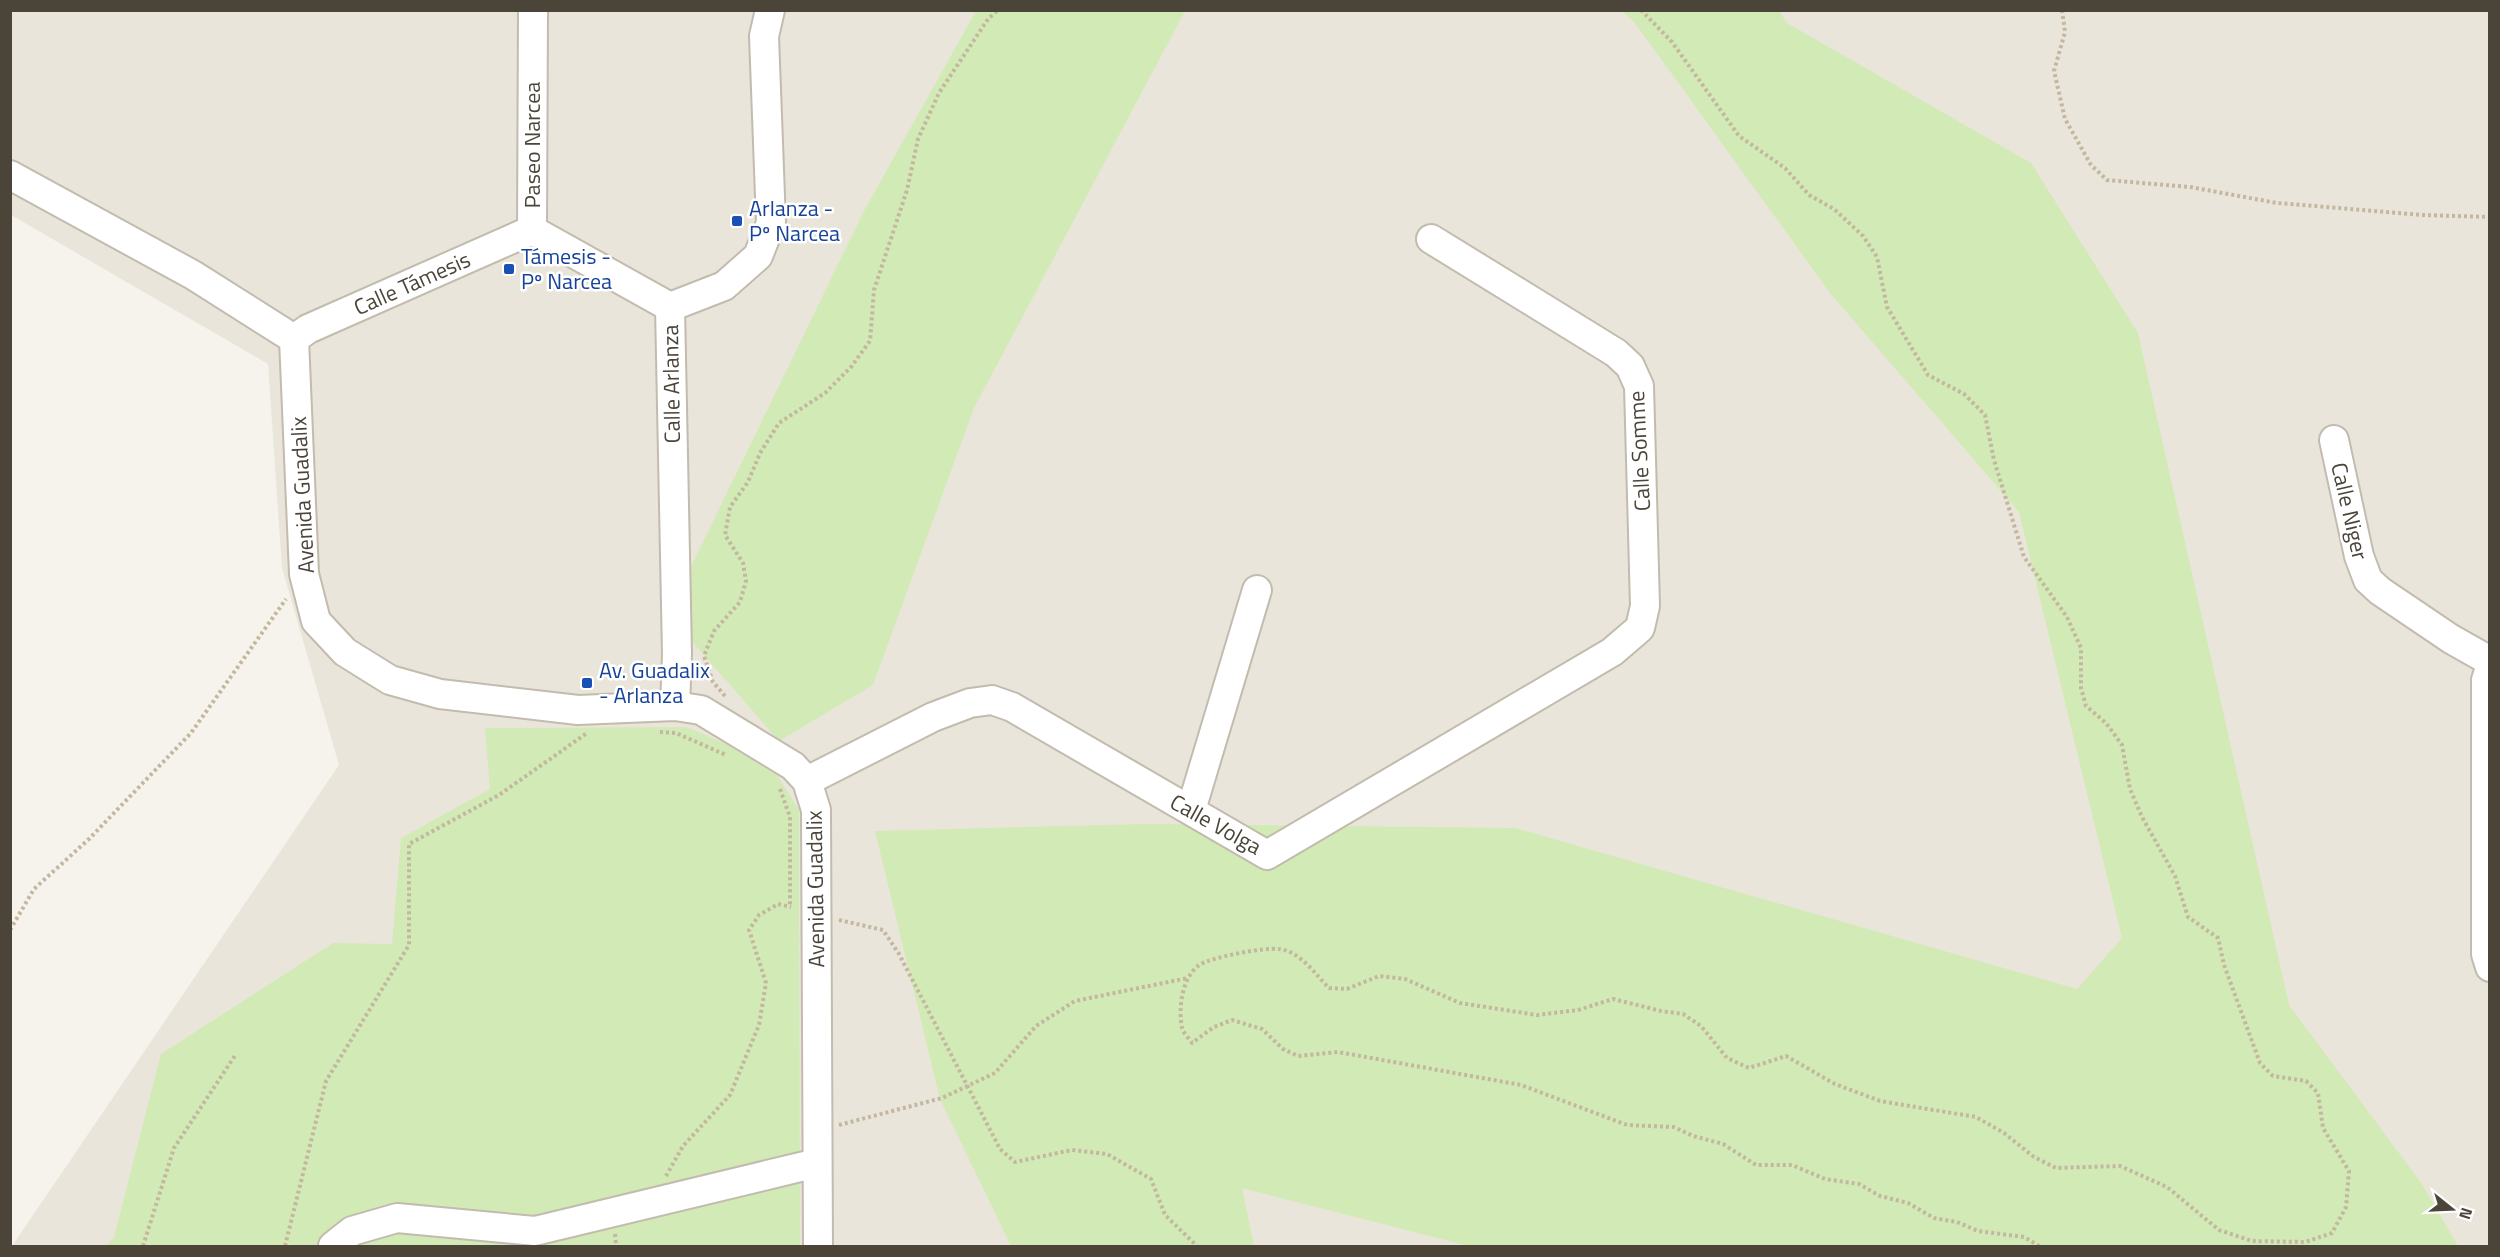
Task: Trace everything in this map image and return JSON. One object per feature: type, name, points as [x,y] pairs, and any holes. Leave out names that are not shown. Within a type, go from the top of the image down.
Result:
[{"type":"street","name":"Paseo Narcea","points":[[533,10],[532,230],[670,307]]},
{"type":"street","name":"Calle Arlanza","points":[[675,706],[676,642],[670,307],[724,286],[758,256],[771,223],[764,36],[770,10]]},
{"type":"street","points":[[10,175],[193,275],[294,339]]},
{"type":"street","name":"Calle Támesis","points":[[294,339],[308,329],[532,230]]},
{"type":"street","name":"Calle Somme","points":[[1431,239],[1616,353],[1630,366],[1639,386],[1645,606],[1640,628]]},
{"type":"street","name":"Avenida Guadalix","points":[[294,339],[304,574],[316,621],[345,652],[390,680],[452,696],[578,710],[675,706],[701,710],[709,731],[793,766],[807,782],[816,810],[803,910],[818,1131],[818,1246]]},
{"type":"street","name":"Calle Niger","points":[[2334,440],[2359,556],[2368,580],[2380,591],[2451,639],[2490,661]]},
{"type":"street","points":[[1191,810],[1257,590]]},
{"type":"street","name":"Calle Volga","points":[[807,782],[933,717],[970,703],[992,700],[1012,707],[1267,855],[1612,652],[1640,628]]},
{"type":"street","points":[[2490,668],[2486,680],[2486,954],[2490,968]]},
{"type":"street","points":[[333,1246],[352,1231],[397,1218],[535,1230],[817,1163]]},
{"type":"path","points":[[709,731],[726,698],[713,682],[704,656],[714,631],[740,602],[746,581],[743,563],[725,535],[730,507],[748,482],[760,453],[779,423],[825,393],[851,367],[870,341],[874,290],[907,190],[918,139],[939,93],[988,19],[998,10]]},
{"type":"path","points":[[1641,10],[1672,42],[1738,136],[1785,168],[1809,195],[1834,209],[1863,236],[1877,257],[1887,307],[1928,375],[1964,394],[1985,415],[1994,460],[2024,558],[2067,617],[2081,648],[2081,688],[2086,706],[2106,723],[2122,745],[2130,789],[2142,817],[2175,876],[2188,917],[2218,938],[2224,965],[2260,1063],[2273,1076],[2306,1081],[2318,1093],[2323,1128],[2349,1171],[2346,1207],[2332,1233],[2305,1242],[2252,1241],[2219,1230],[2167,1186],[2120,1167],[2056,1168],[2034,1157],[2004,1133],[1976,1118],[1880,1101],[1835,1084],[1786,1056],[1749,1068],[1727,1058],[1701,1026],[1683,1014],[1612,999],[1578,1010],[1537,1015],[1460,1003],[1405,979],[1379,976],[1347,989],[1329,988],[1297,956],[1280,949],[1248,951],[1201,964],[1188,978],[1181,1002],[1182,1030],[1192,1043],[1214,1027],[1232,1020],[1262,1029],[1283,1048],[1298,1056],[1338,1052],[1521,1085],[1627,1125],[1674,1127],[1693,1136],[1723,1144],[1756,1165],[1792,1165],[1825,1179],[1859,1184],[1880,1196],[1908,1203],[1934,1218],[1957,1222],[1978,1231],[2025,1237],[2039,1246]]},
{"type":"path","points":[[2062,10],[2065,32],[2054,71],[2065,119],[2091,165],[2107,180],[2190,187],[2277,203],[2423,216],[2490,217]]},
{"type":"path","points":[[10,930],[34,889],[89,839],[191,733],[304,574]]},
{"type":"path","points":[[654,732],[709,731]]},
{"type":"path","points":[[709,731],[734,759]]},
{"type":"path","points":[[285,1246],[326,1081],[409,945],[409,844],[499,795],[586,733],[594,732]]},
{"type":"path","points":[[774,783],[782,791],[790,818],[803,910]]},
{"type":"path","points":[[651,1202],[683,1146],[730,1095],[759,1025],[766,983],[748,930],[759,915],[778,904],[883,930],[899,954],[1000,1149],[1015,1162],[1072,1150],[1107,1154],[1151,1179],[1165,1215],[1197,1246]]},
{"type":"path","points":[[818,1131],[942,1098],[995,1073],[1036,1026],[1075,1001],[1188,978]]},
{"type":"path","points":[[143,1246],[174,1148],[236,1053]]},
{"type":"shaded area","points":[[11,11],[2489,11],[2489,1246],[12,1246],[339,765],[282,568],[268,364],[11,215]]},
{"type":"green space","points":[[976,11],[1185,11],[974,408],[873,685],[779,741],[668,614],[865,209]]},
{"type":"green space","points":[[1622,11],[1779,11],[1787,23],[2031,163],[2138,333],[2289,1005],[2422,1184],[2458,1246],[1469,1246],[1242,1188],[1254,1246],[1011,1246],[940,1099],[875,831],[1147,824],[1515,828],[2077,989],[2122,938],[2019,512],[1830,293],[1635,23]]},
{"type":"green space","points":[[686,727],[724,743],[777,775],[799,810],[800,1246],[106,1246],[114,1237],[161,1054],[333,943],[392,944],[401,838],[490,789],[485,728]]},
{"type":"place","name":"Arlanza - Pº Narcea","points":[[737,221]]},
{"type":"place","name":"Támesis - Pº Narcea","points":[[509,269]]},
{"type":"place","name":"Av. Guadalix - Arlanza","points":[[587,683]]}]
